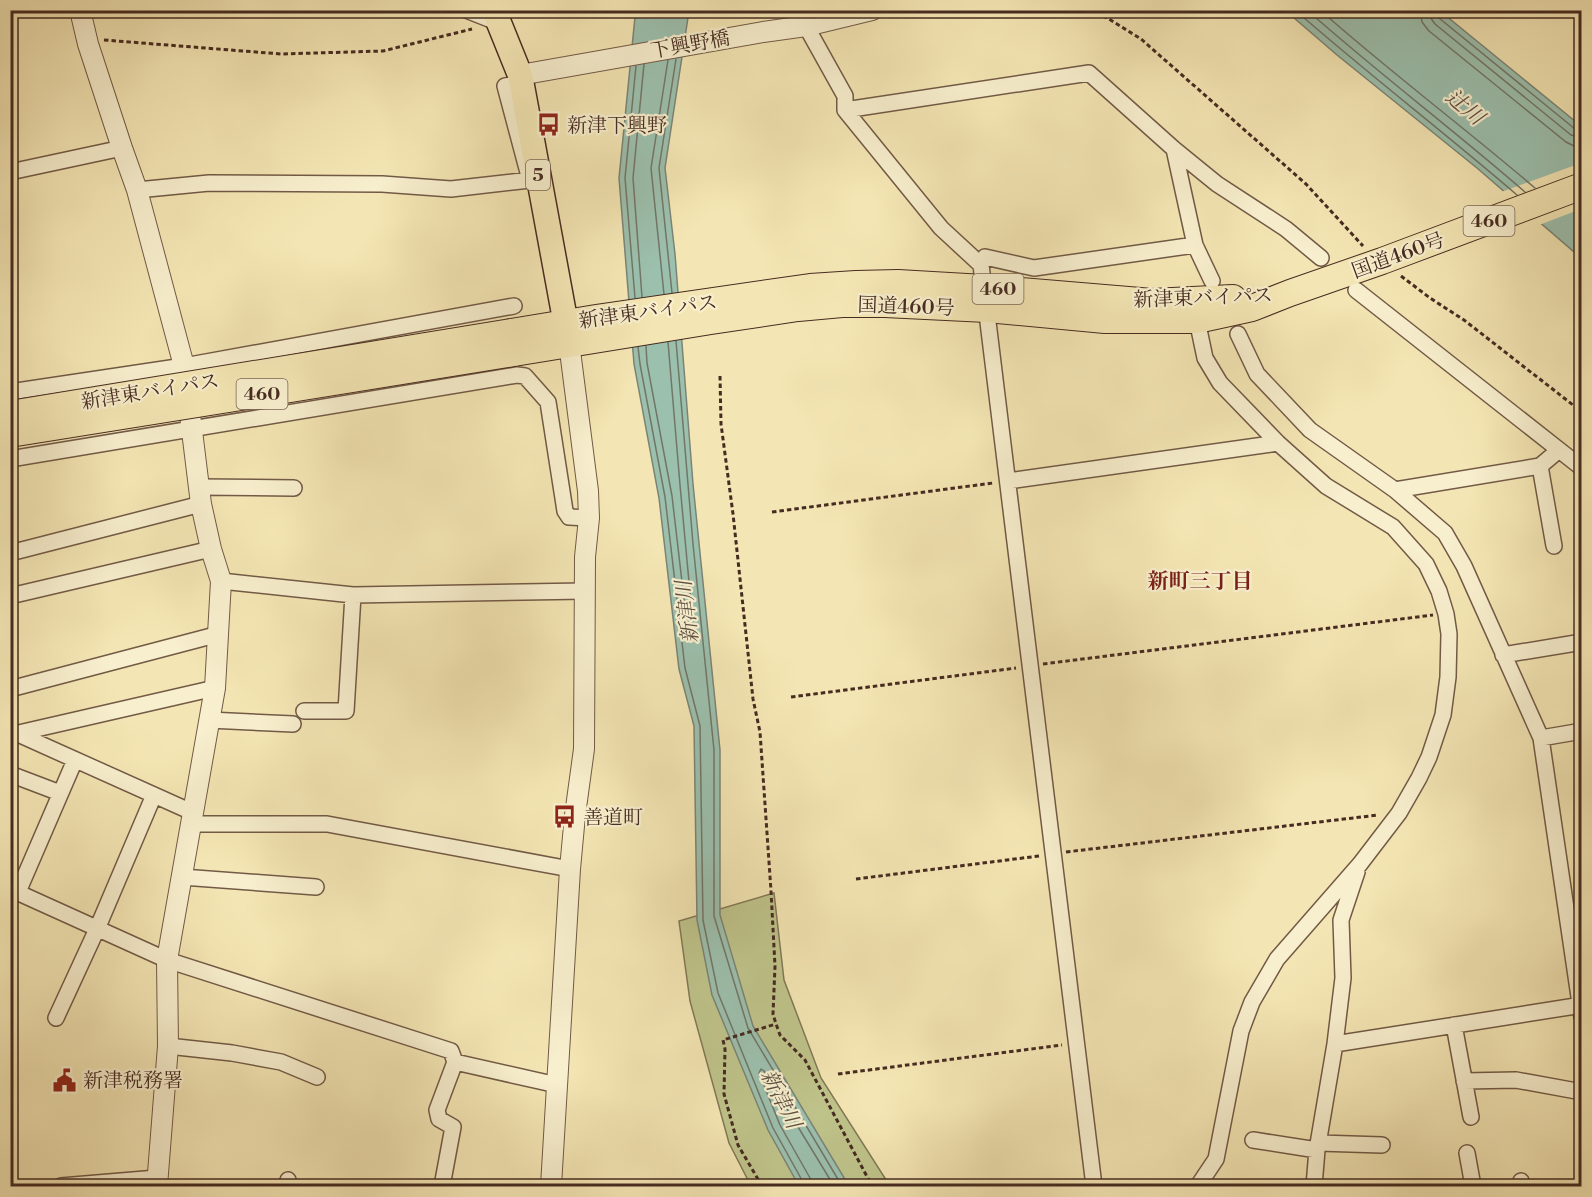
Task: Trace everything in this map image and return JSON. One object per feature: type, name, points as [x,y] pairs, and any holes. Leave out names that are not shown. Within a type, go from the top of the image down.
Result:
[{"type":"highway","name":"国道460号","points":[[567,333],[709,311],[885,304],[984,287],[1105,320],[1197,320],[1252,308],[1290,292],[1391,263],[1581,186]]},
{"type":"highway","name":"新津東バイパス","points":[[984,287],[1152,302],[1193,302],[1290,292]]},
{"type":"highway","name":"新津東バイパス","points":[[10,434],[567,333]]},
{"type":"highway","name":"新津東バイパス","points":[[10,414],[513,343]]},
{"type":"main road","name":"5","points":[[497,17],[521,79],[567,333]]},
{"type":"street","points":[[61,1186],[157,1182],[168,1046],[167,960],[215,688],[221,581],[211,549],[200,496],[184,366],[137,190],[80,10]]},
{"type":"street","points":[[466,10],[497,17]]},
{"type":"street","name":"下興野橋","points":[[521,79],[618,57],[806,26],[872,10]]},
{"type":"street","points":[[806,26],[845,96],[845,110],[941,228],[984,287]]},
{"type":"street","points":[[845,110],[1089,73],[1217,184],[1286,229],[1321,258]]},
{"type":"street","points":[[137,190],[209,183],[382,184],[451,189],[530,180],[505,86],[521,79]]},
{"type":"street","points":[[10,172],[122,148]]},
{"type":"street","points":[[1174,149],[1195,245],[1212,280]]},
{"type":"street","points":[[1094,1186],[984,287],[985,257],[1034,268],[1195,245]]},
{"type":"street","points":[[1356,290],[1581,468]]},
{"type":"street","points":[[10,392],[184,366],[514,306]]},
{"type":"street","points":[[1197,320],[1205,358],[1220,383],[1278,443],[1326,486],[1393,527],[1426,564],[1439,591],[1449,634],[1448,677],[1443,715],[1429,757],[1398,813],[1360,864],[1277,959],[1252,1002],[1241,1031],[1215,1159],[1198,1186]]},
{"type":"street","points":[[551,1186],[570,869],[584,749],[585,558],[589,518],[588,491],[567,333]]},
{"type":"street","points":[[1238,334],[1257,374],[1310,430],[1395,490],[1445,533],[1464,566],[1541,738],[1581,1009],[1454,1025],[1335,1044]]},
{"type":"street","points":[[10,459],[517,375],[525,376],[548,402],[565,511],[569,517],[589,518]]},
{"type":"street","points":[[1008,481],[1278,443]]},
{"type":"street","points":[[1395,490],[1540,466],[1559,450]]},
{"type":"street","points":[[1540,466],[1554,546]]},
{"type":"street","points":[[10,553],[200,496],[294,488]]},
{"type":"street","points":[[10,596],[211,549]]},
{"type":"street","points":[[221,581],[353,595],[585,591]]},
{"type":"street","points":[[304,711],[346,711],[353,595]]},
{"type":"street","points":[[10,688],[219,634]]},
{"type":"street","points":[[1503,655],[1581,642]]},
{"type":"street","points":[[14,735],[215,688]]},
{"type":"street","points":[[209,720],[293,724]]},
{"type":"street","points":[[1541,738],[1581,731]]},
{"type":"street","points":[[14,735],[154,795],[193,818],[327,824],[570,869]]},
{"type":"street","points":[[75,760],[14,891],[167,960],[451,1051],[455,1062],[437,1110],[439,1119],[453,1127],[442,1186]]},
{"type":"street","points":[[10,774],[60,793]]},
{"type":"street","points":[[56,1018],[154,795]]},
{"type":"street","points":[[1314,1186],[1343,978],[1341,920],[1360,864]]},
{"type":"street","points":[[182,877],[316,887]]},
{"type":"street","points":[[1454,1025],[1471,1118]]},
{"type":"street","points":[[168,1046],[232,1053],[281,1062],[317,1077]]},
{"type":"street","points":[[455,1062],[557,1085]]},
{"type":"street","points":[[1464,1081],[1516,1080],[1581,1092]]},
{"type":"street","points":[[1253,1140],[1318,1146],[1382,1145]]},
{"type":"street","points":[[1467,1153],[1473,1186]]},
{"type":"path","points":[[1089,10],[1109,19],[1141,39],[1306,184],[1362,246],[1391,263],[1415,288],[1464,320],[1581,412]]},
{"type":"path","points":[[87,38],[281,54],[383,51],[497,17]]},
{"type":"path","points":[[720,376],[721,424],[753,699],[760,732],[772,912],[773,1014],[780,1035],[805,1060],[872,1186]]},
{"type":"path","points":[[772,512],[1008,481]]},
{"type":"path","points":[[791,697],[1446,614]]},
{"type":"path","points":[[856,879],[1398,813]]},
{"type":"path","points":[[762,1186],[738,1145],[724,1094],[725,1049],[723,1040],[776,1024]]},
{"type":"path","points":[[838,1074],[1076,1043]]},
{"type":"green space","points":[[774,893],[784,980],[821,1078],[890,1186],[751,1186],[729,1143],[690,1001],[679,921]]},
{"type":"water","name":"新津川","points":[[637,11],[689,11],[665,168],[675,254],[693,484],[720,750],[720,915],[753,1026],[849,1186],[799,1186],[768,1130],[712,995],[697,920],[694,726],[679,669],[659,498],[634,364],[619,178]]},
{"type":"water","name":"辻川","points":[[1286,11],[1440,11],[1581,126],[1581,258],[1477,168]]},
{"type":"pier","points":[[1581,163],[1581,209],[1539,225],[1501,192]]},
{"type":"place","name":"新津下興野","points":[[549,125]]},
{"type":"place","name":"善道町","points":[[565,817]]},
{"type":"place","name":"新津税務署","points":[[65,1080]]},
{"type":"district","name":"新町三丁目","points":[[1200,581]]}]
